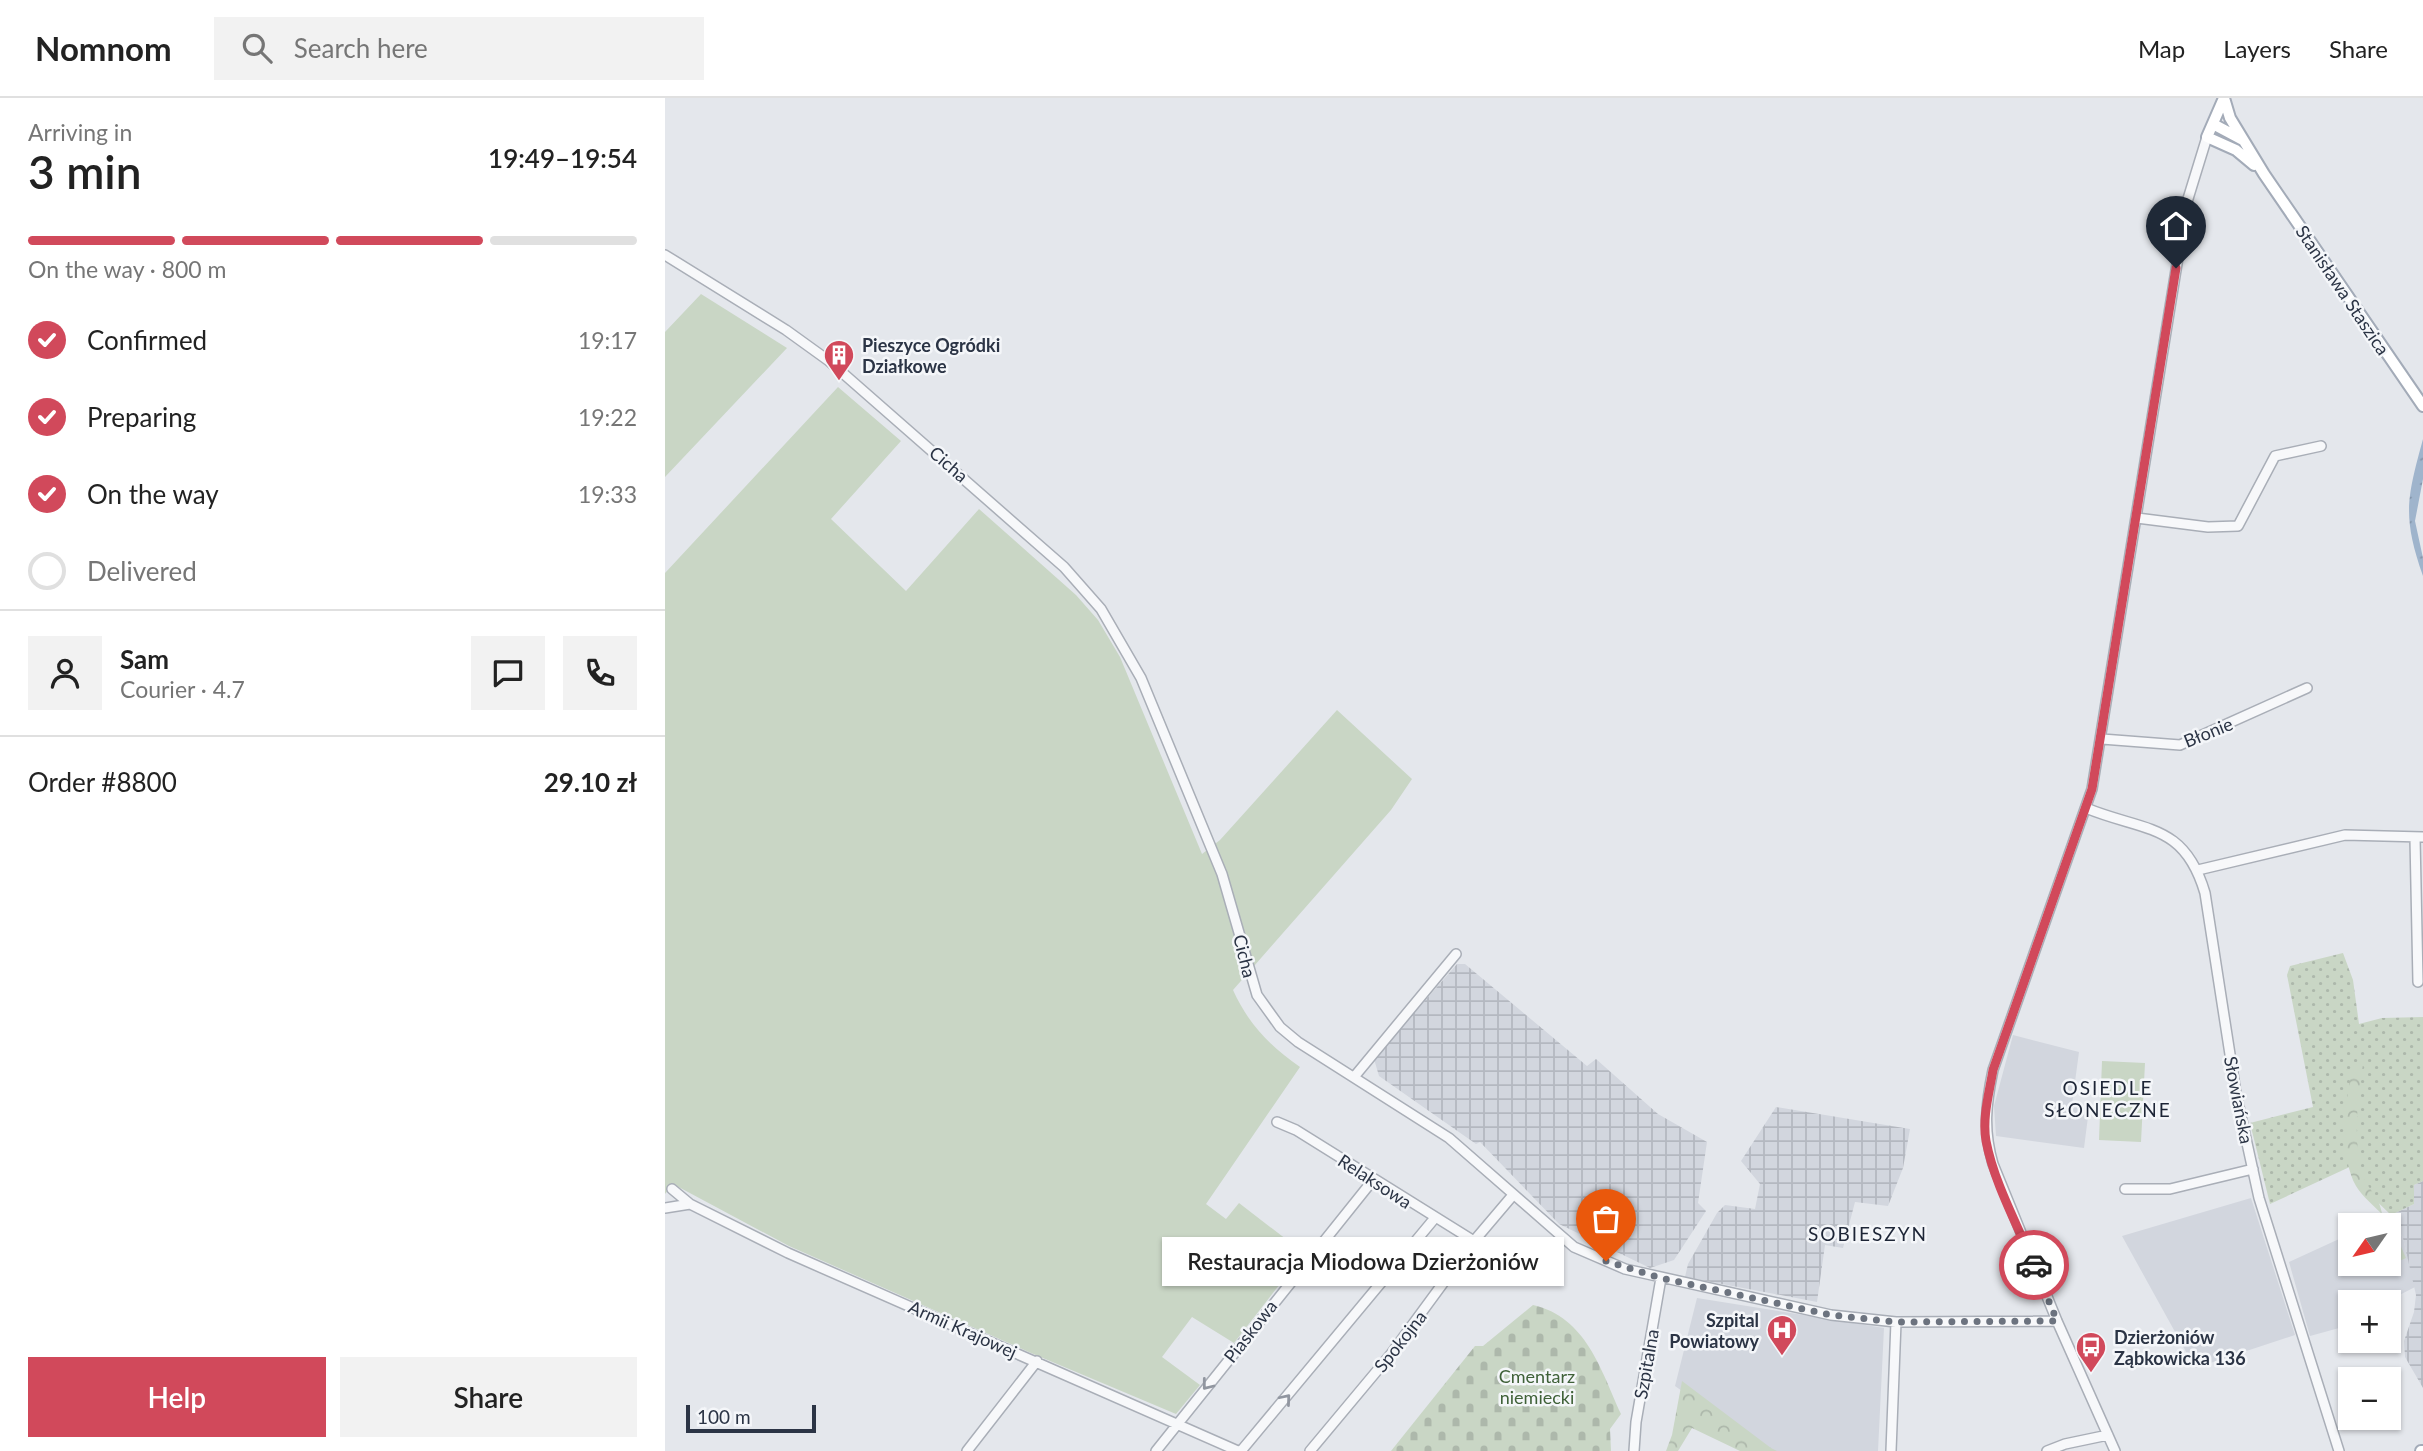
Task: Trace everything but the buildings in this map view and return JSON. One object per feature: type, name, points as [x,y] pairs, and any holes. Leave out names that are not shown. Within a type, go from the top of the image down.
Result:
[{"type":"main road","points":[[2224,98],[2207,137],[2236,150],[2264,174]]},
{"type":"main road","points":[[2224,98],[2243,140],[2264,174]]},
{"type":"main road","points":[[2213,124],[2243,140]]},
{"type":"main road","name":"Stanisława Staszica","points":[[2264,174],[2423,406]]},
{"type":"street","points":[[2116,1451],[2057,1321],[1993,1164],[1986,1140],[1985,1115],[1993,1070],[2086,808],[2102,739],[2187,202],[2207,137]]},
{"type":"street","name":"Cicha","points":[[665,255],[775,323],[829,361],[1081,583],[1114,627],[1141,678],[1225,883],[1257,995],[1288,1035],[1449,1138],[1574,1247],[1625,1269],[1831,1315],[1896,1322],[2057,1321]]},
{"type":"street","points":[[2137,518],[2208,527],[2238,526],[2275,456],[2321,446]]},
{"type":"street","name":"Błonie","points":[[2102,739],[2158,746],[2180,745],[2307,688]]},
{"type":"street","name":"Słowiańska","points":[[2086,808],[2164,834],[2184,850],[2198,870],[2205,893],[2237,1098],[2253,1169],[2270,1237],[2339,1451]]},
{"type":"street","points":[[2198,870],[2345,835],[2419,838],[2418,982]]},
{"type":"street","points":[[1354,1077],[1456,954]]},
{"type":"street","name":"Relaksowa","points":[[1277,1122],[1296,1130],[1473,1241]]},
{"type":"street","points":[[2125,1188],[2170,1189],[2253,1169]]},
{"type":"street","name":"Piaskowa","points":[[1156,1451],[1373,1180]]},
{"type":"street","name":"Armii Krajowej","points":[[672,1188],[689,1204],[788,1253],[1240,1451]]},
{"type":"street","name":"Spokojna","points":[[1310,1451],[1391,1354],[1473,1241],[1513,1195]]},
{"type":"street","points":[[665,1208],[689,1204]]},
{"type":"street","points":[[1240,1451],[1434,1219]]},
{"type":"street","name":"Szpitalna","points":[[1634,1451],[1636,1422],[1661,1278]]},
{"type":"street","points":[[1891,1451],[1896,1322]]},
{"type":"street","points":[[967,1451],[1037,1361]]},
{"type":"street","points":[[2047,1451],[2108,1435]]},
{"type":"shaded area","points":[[1457,964],[1465,964],[1587,1066],[1596,1059],[1658,1114],[1707,1142],[1698,1203],[1706,1211],[1674,1260],[1650,1268],[1559,1224],[1480,1142],[1476,1144],[1379,1076],[1374,1059]]},
{"type":"shaded area","points":[[2013,1035],[2079,1052],[2072,1104],[2089,1109],[2084,1148],[1996,1136],[1994,1106]]},
{"type":"shaded area","points":[[1776,1107],[1910,1129],[1903,1168],[1888,1206],[1855,1202],[1843,1248],[1825,1245],[1817,1302],[1685,1277],[1688,1264],[1717,1213],[1725,1205],[1755,1209],[1760,1184],[1741,1161]]},
{"type":"shaded area","points":[[2423,1181],[2423,1388],[2405,1357],[2404,1341],[2414,1312],[2416,1295],[2401,1234],[2401,1213],[2395,1213],[2414,1204],[2414,1185]]},
{"type":"shaded area","points":[[2251,1198],[2295,1335],[2195,1368],[2122,1236]]},
{"type":"shaded area","points":[[2401,1234],[2415,1287],[2401,1294],[2401,1290],[2338,1290],[2338,1328],[2310,1336],[2289,1262],[2338,1240],[2338,1276],[2401,1276]]},
{"type":"shaded area","name":"Szpital Powiatowy","points":[[1697,1298],[1884,1328],[1878,1451],[1767,1451],[1675,1386]]},
{"type":"green space","points":[[701,294],[787,348],[665,477],[665,332]]},
{"type":"green space","points":[[838,387],[901,441],[831,519],[906,591],[979,509],[1076,595],[1098,620],[1120,657],[1202,854],[1220,840],[1337,710],[1412,779],[1391,810],[1233,990],[1246,1014],[1261,1033],[1300,1067],[1206,1204],[1226,1219],[1239,1203],[1304,1253],[1234,1343],[1192,1317],[1162,1357],[1200,1385],[1176,1414],[789,1246],[673,1184],[665,1194],[665,573]]},
{"type":"green space","points":[[2343,953],[2353,980],[2359,1024],[2382,1018],[2423,1017],[2423,1181],[2414,1185],[2414,1204],[2395,1213],[2389,1213],[2364,1189],[2356,1164],[2270,1204],[2250,1123],[2313,1107],[2287,975],[2290,966]]},
{"type":"green space","points":[[2102,1061],[2145,1063],[2141,1142],[2099,1140]]},
{"type":"green space","points":[[2353,1063],[2363,1064],[2358,1103],[2359,1157],[2361,1170],[2382,1213],[2356,1186],[2350,1173],[2345,1142]]},
{"type":"green space","points":[[2401,1247],[2406,1258],[2401,1260]]},
{"type":"green space","name":"Cmentarz niemiecki","points":[[1533,1305],[1551,1311],[1566,1321],[1579,1333],[1598,1363],[1621,1414],[1610,1429],[1611,1451],[1391,1451],[1475,1346],[1483,1346]]},
{"type":"green space","points":[[1682,1381],[1777,1451],[1740,1451],[1692,1428],[1678,1451],[1666,1451],[1672,1435]]},
{"type":"water","points":[[2423,439],[2423,479],[2415,521],[2423,558],[2423,576],[2412,538],[2409,507],[2413,477]]},
{"type":"way so far","points":[[1606,1261],[1661,1278],[1831,1315],[1896,1322],[2057,1321],[2034,1265]]},
{"type":"place","name":"Pieszyce Ogródki Działkowe","points":[[839,382]]},
{"type":"place","name":"Restauracja Miodowa Dzierżoniów","points":[[1606,1261]]},
{"type":"place","name":"Szpital Powiatowy","points":[[1782,1357]]},
{"type":"place","name":"Dzierżoniów Ząbkowicka 136","points":[[2091,1374]]},
{"type":"district","name":"OSIEDLE SŁONECZNE","points":[[2108,1098]]},
{"type":"district","name":"SOBIESZYN","points":[[1868,1233]]},
{"type":"route","points":[[2034,1265],[1993,1164],[1986,1140],[1985,1115],[1993,1070],[2092,789],[2176,268]]}]
